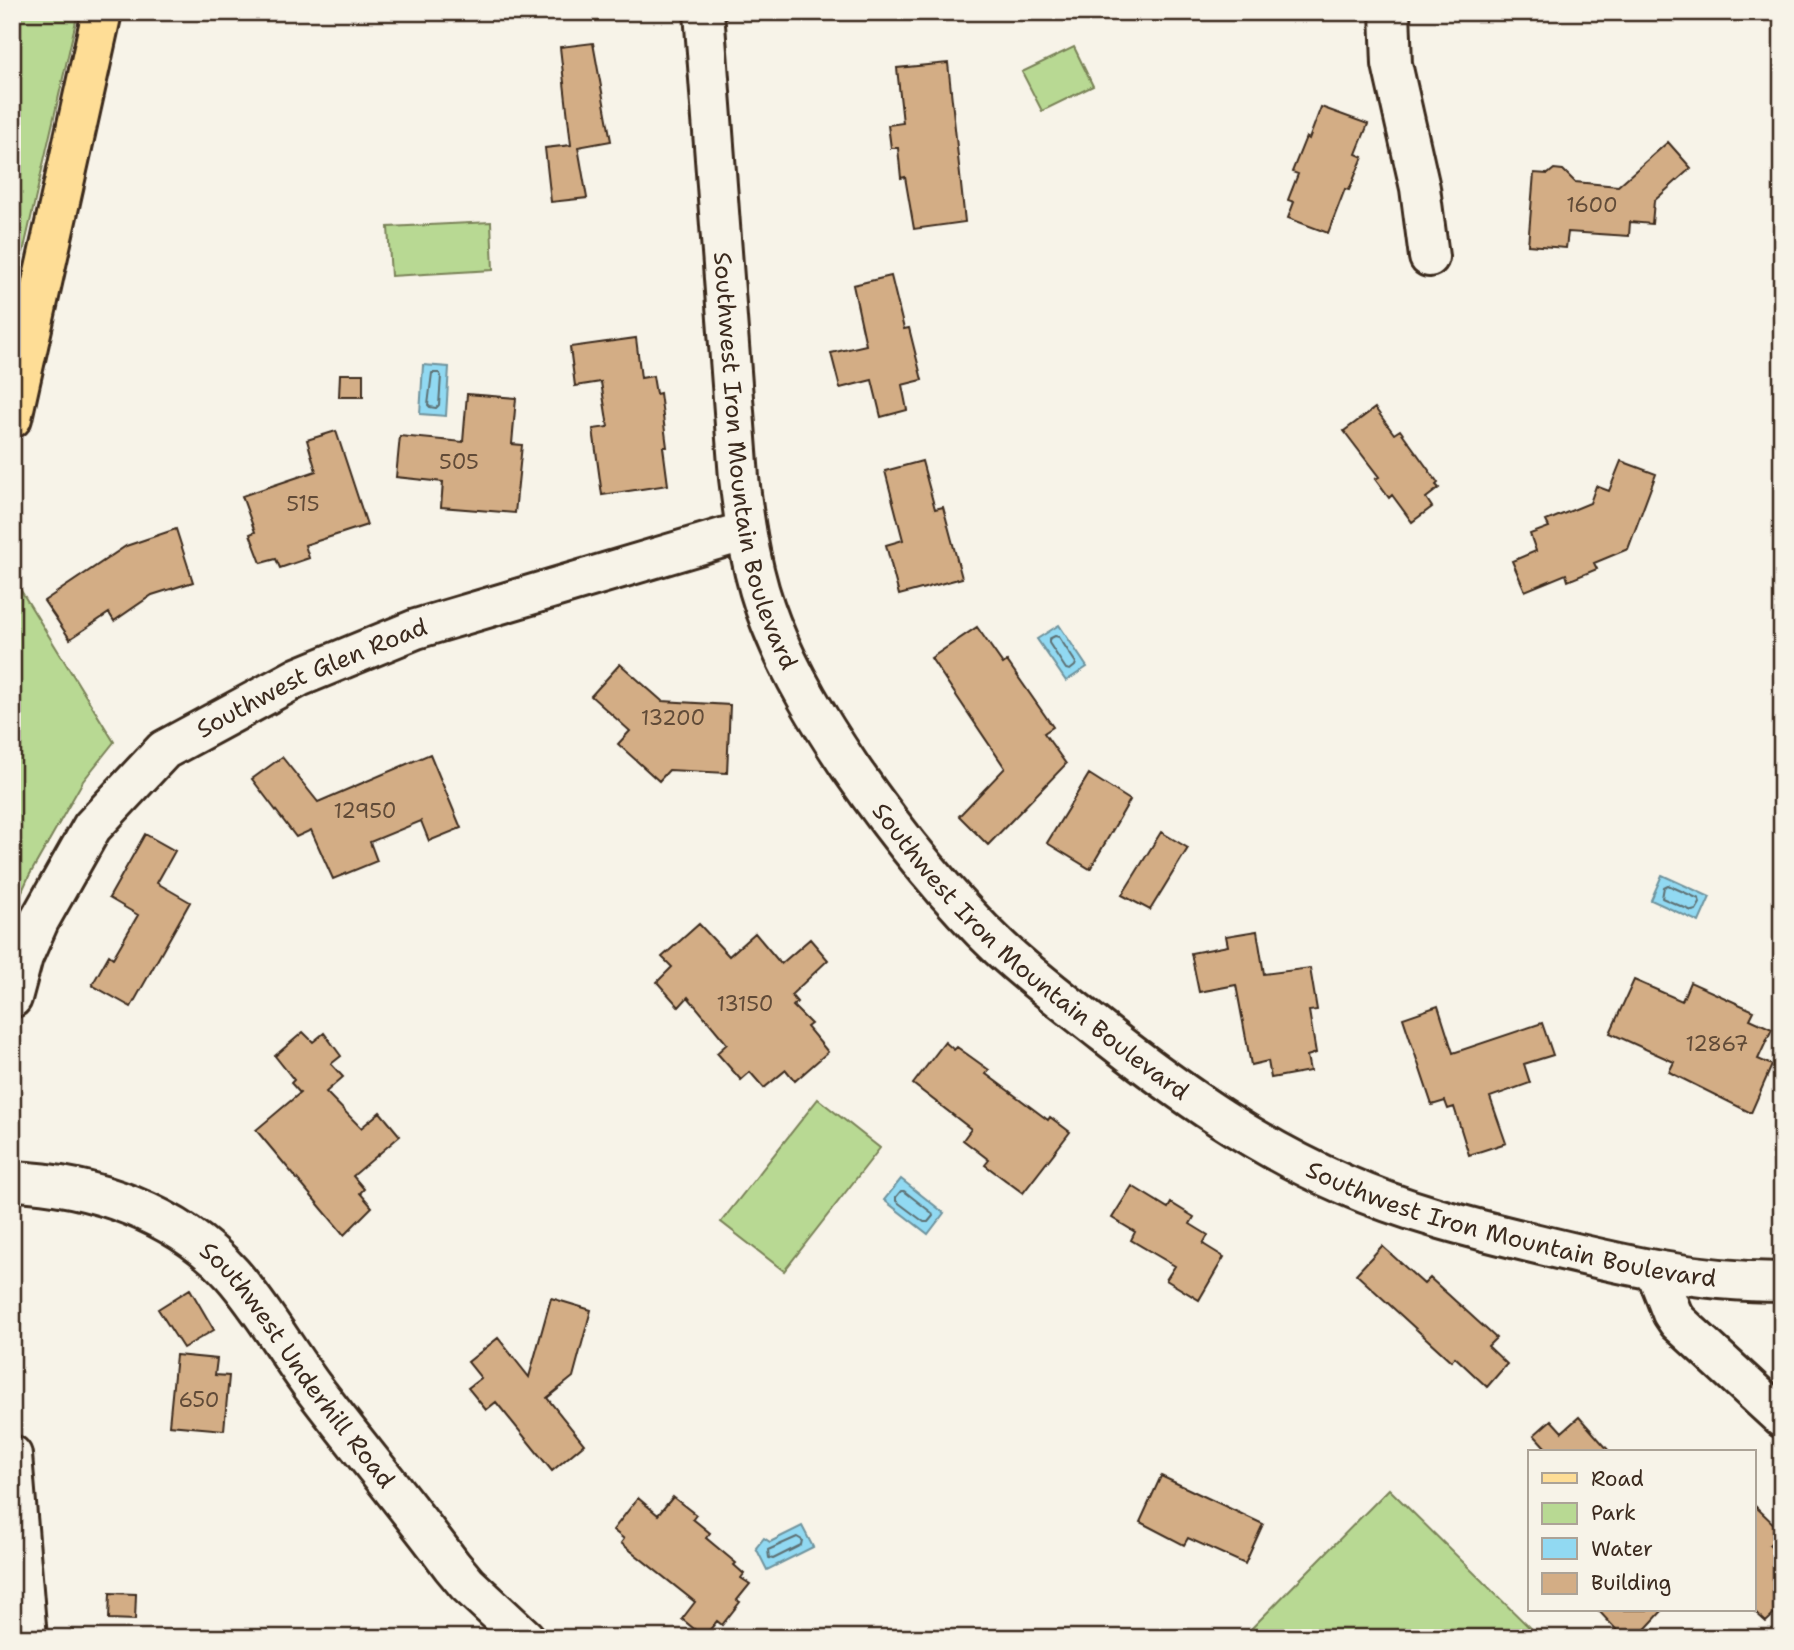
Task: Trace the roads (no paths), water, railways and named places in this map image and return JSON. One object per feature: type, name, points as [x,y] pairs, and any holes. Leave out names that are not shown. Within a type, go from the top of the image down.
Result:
[{"type":"main road","points":[[12,418],[102,12]]},
{"type":"street","name":"Southwest Iron Mountain Boulevard","points":[[704,12],[739,478],[757,583],[770,621],[802,691],[868,793],[935,881],[1002,950],[1151,1070],[1205,1110],[1344,1185],[1448,1221],[1656,1272],[1726,1281],[1782,1282]]},
{"type":"street","points":[[1390,12],[1392,64],[1420,188],[1429,257]]},
{"type":"street","name":"Southwest Glen Road","points":[[12,998],[23,957],[39,921],[92,828],[164,750],[299,677],[416,629],[746,531]]},
{"type":"street","name":"Southwest Underhill Road","points":[[12,1181],[55,1185],[123,1202],[173,1226],[214,1256],[249,1294],[313,1387],[452,1566],[467,1584],[525,1638]]},
{"type":"street","points":[[1656,1272],[1678,1322],[1782,1418]]},
{"type":"street","points":[[12,1455],[27,1638]]},
{"type":"water","points":[[423,365],[449,367],[446,416],[420,414]]},
{"type":"water","points":[[1059,625],[1087,667],[1066,681],[1037,639]]},
{"type":"water","points":[[1662,875],[1710,897],[1699,922],[1651,900]]},
{"type":"water","points":[[901,1179],[944,1213],[928,1234],[884,1200]]},
{"type":"water","points":[[802,1526],[813,1547],[767,1570],[756,1548],[764,1538],[770,1542]]}]
